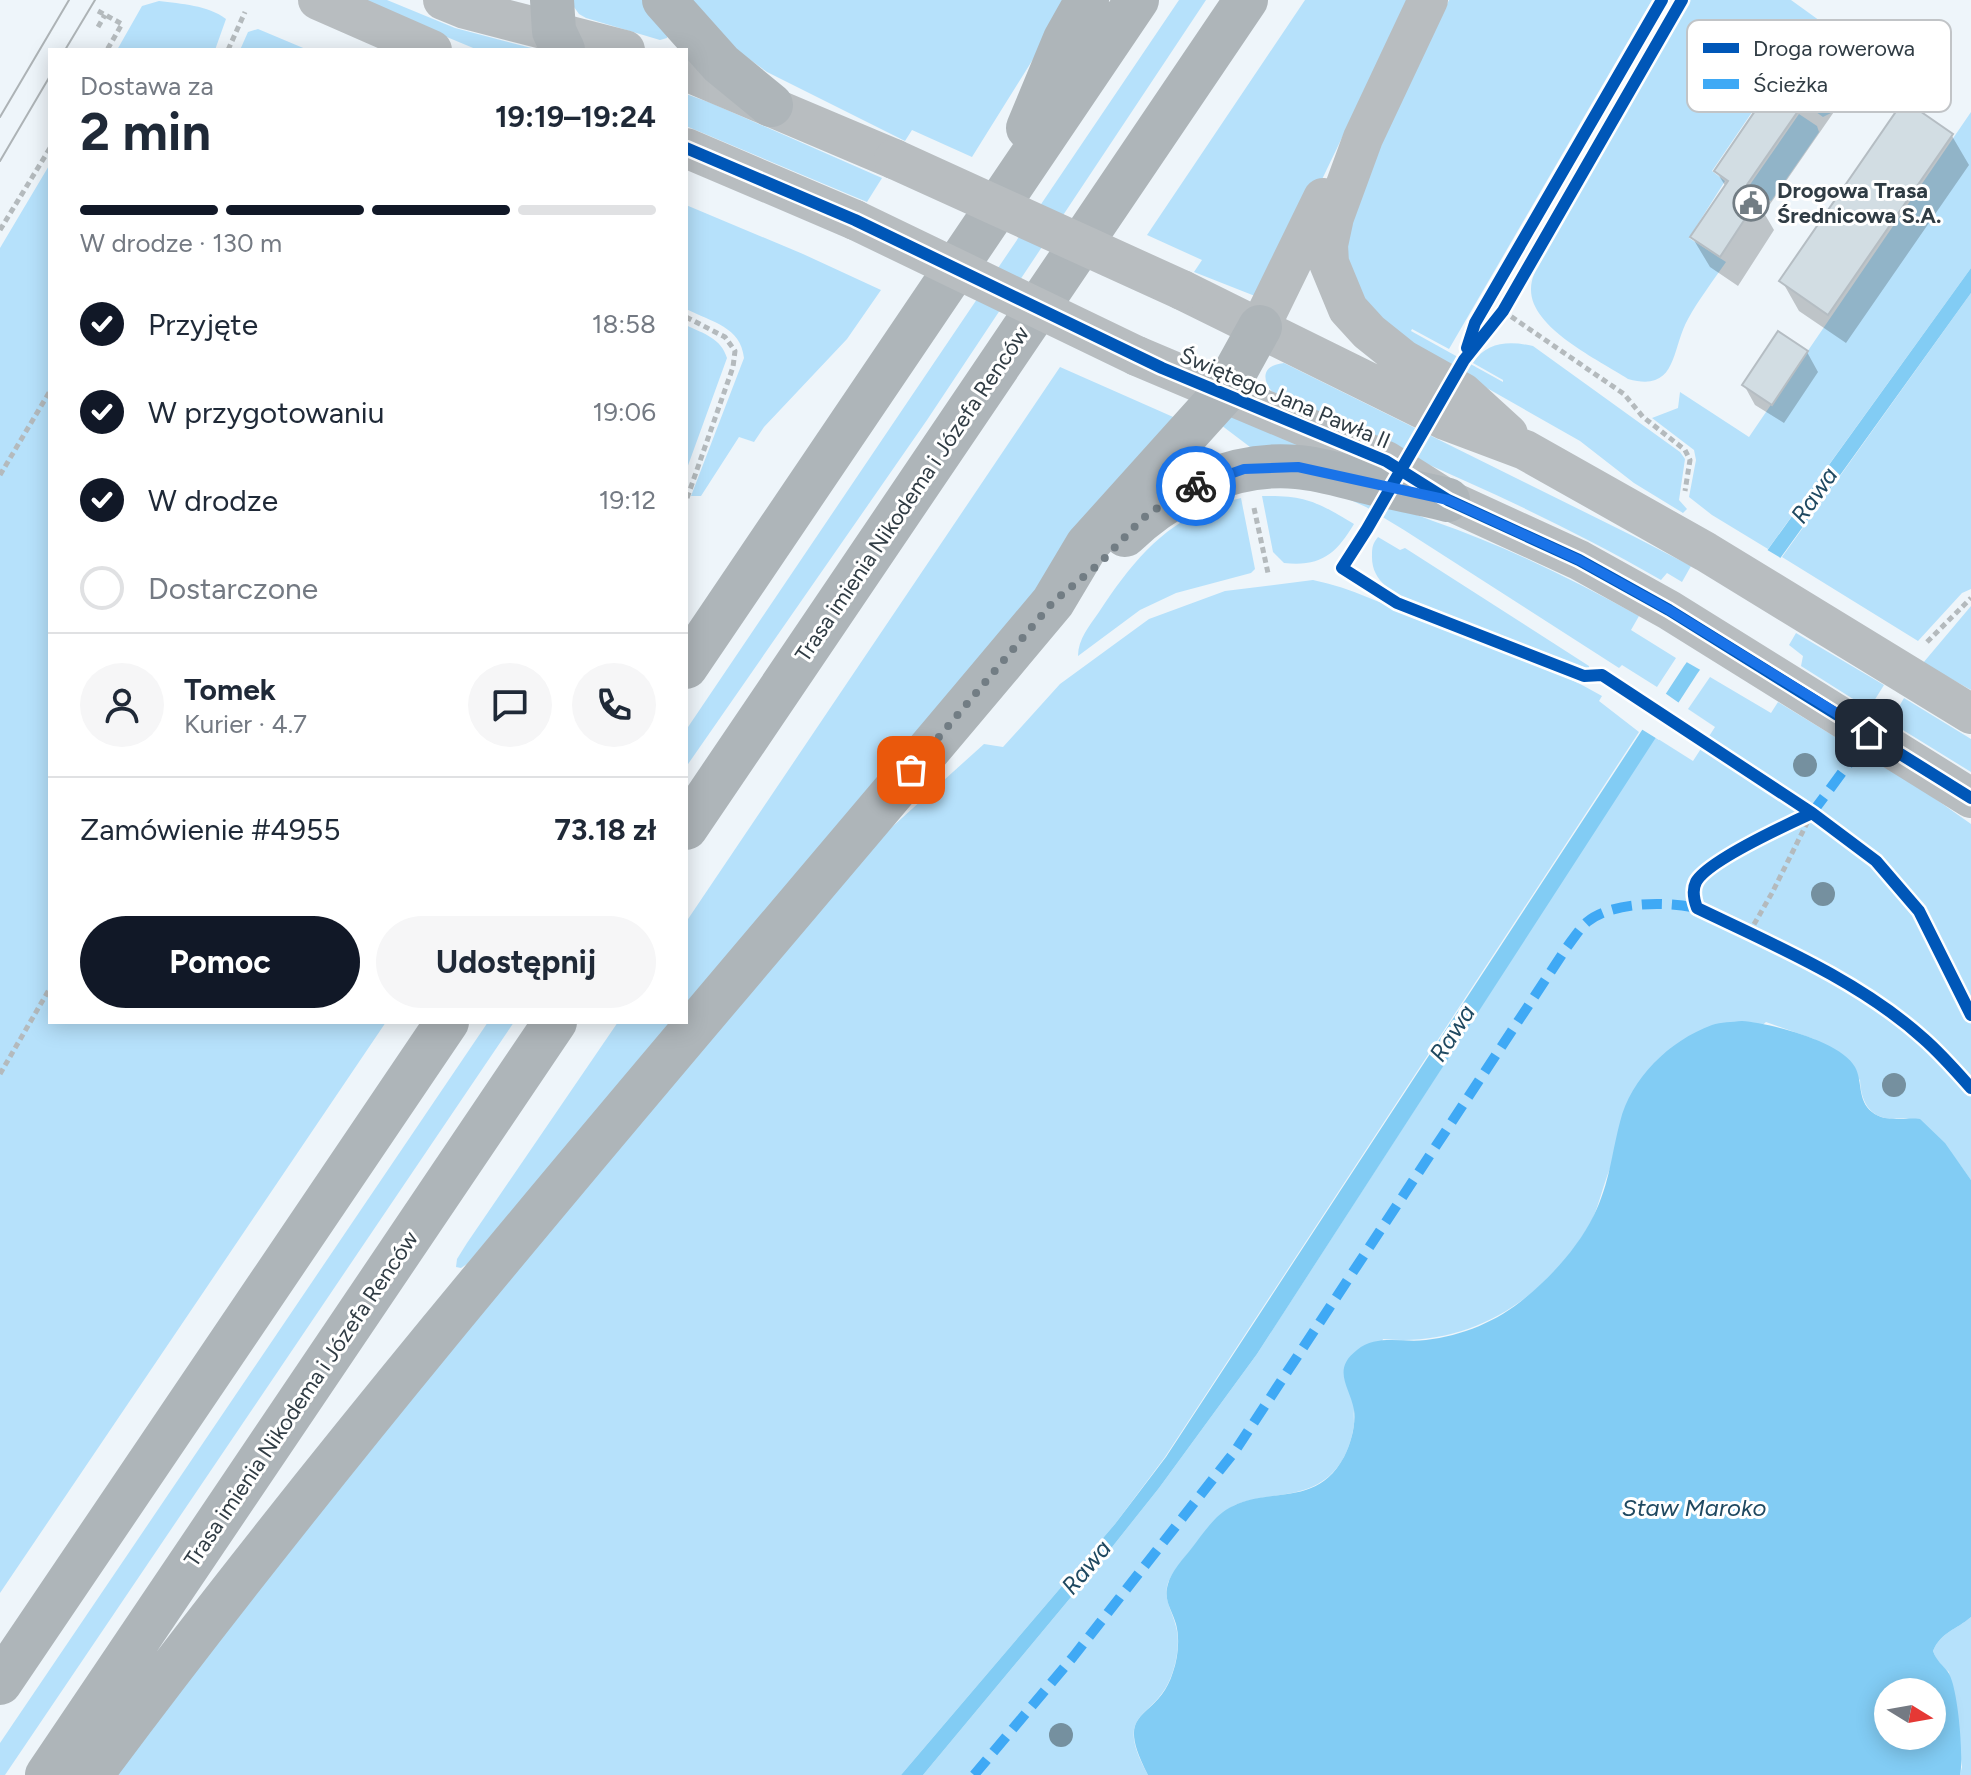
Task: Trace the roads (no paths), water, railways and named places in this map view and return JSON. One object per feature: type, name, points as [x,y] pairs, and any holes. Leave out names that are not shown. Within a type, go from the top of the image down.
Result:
[{"type":"main road","points":[[664,0],[721,64],[771,105]]},
{"type":"main road","points":[[1004,198],[1032,116],[1065,39],[1087,0]]},
{"type":"main road","points":[[688,664],[1137,0]]},
{"type":"main road","name":"Trasa imienia Nikodema i Józefa Renców","points":[[688,825],[1246,0]]},
{"type":"main road","points":[[91,1775],[169,1671],[454,1311],[1053,602],[1087,545],[1223,394],[1260,327]]},
{"type":"main road","points":[[1053,602],[1099,564],[1142,519],[1170,499],[1205,482],[1244,469],[1298,467],[1448,500]]},
{"type":"main road","points":[[0,1683],[446,1024]]},
{"type":"main road","name":"Trasa imienia Nikodema i Józefa Renców","points":[[47,1775],[554,1024]]},
{"type":"street","points":[[318,0],[427,48]]},
{"type":"street","points":[[443,0],[465,9],[556,27],[619,48]]},
{"type":"street","points":[[1428,0],[1363,138],[1334,217],[1328,245],[1329,263],[1348,309],[1369,332],[1404,360],[1463,393],[1525,450]]},
{"type":"street","name":"Świętego Jana Pawła II","points":[[688,72],[894,159],[1182,290],[1445,420],[1525,450],[1706,552],[1971,714]]},
{"type":"street","points":[[1260,327],[1327,190],[1363,138]]},
{"type":"street","name":"Świętego Jana Pawła II","points":[[688,149],[855,220],[1137,356],[1386,461],[1448,500],[1579,560],[1669,610],[1970,798]]},
{"type":"water","name":"Rawa","points":[[1971,268],[1971,293],[1697,674],[1257,1354],[1159,1488],[923,1775],[901,1775],[1115,1524],[1166,1457],[1684,666]]},
{"type":"water","name":"Staw Maroko","points":[[1754,1022],[1803,1035],[1835,1049],[1855,1067],[1864,1102],[1872,1112],[1889,1119],[1920,1119],[1945,1143],[1971,1180],[1971,1617],[1945,1635],[1933,1651],[1948,1672],[1955,1692],[1961,1739],[1960,1775],[1148,1775],[1138,1752],[1135,1725],[1166,1688],[1175,1667],[1178,1636],[1167,1590],[1181,1561],[1210,1525],[1233,1506],[1248,1500],[1307,1489],[1333,1473],[1344,1457],[1352,1434],[1354,1410],[1344,1372],[1349,1357],[1357,1350],[1373,1342],[1426,1340],[1466,1331],[1503,1314],[1545,1280],[1573,1249],[1594,1215],[1607,1180],[1625,1106],[1633,1091],[1667,1051],[1715,1024]]},
{"type":"tram line","points":[[0,117],[69,0]]},
{"type":"tram line","points":[[66,48],[95,0]]},
{"type":"tram line","points":[[0,161],[48,79]]},
{"type":"place","name":"Drogowa Trasa Średnicowa S.A.","points":[[1751,203]]}]
